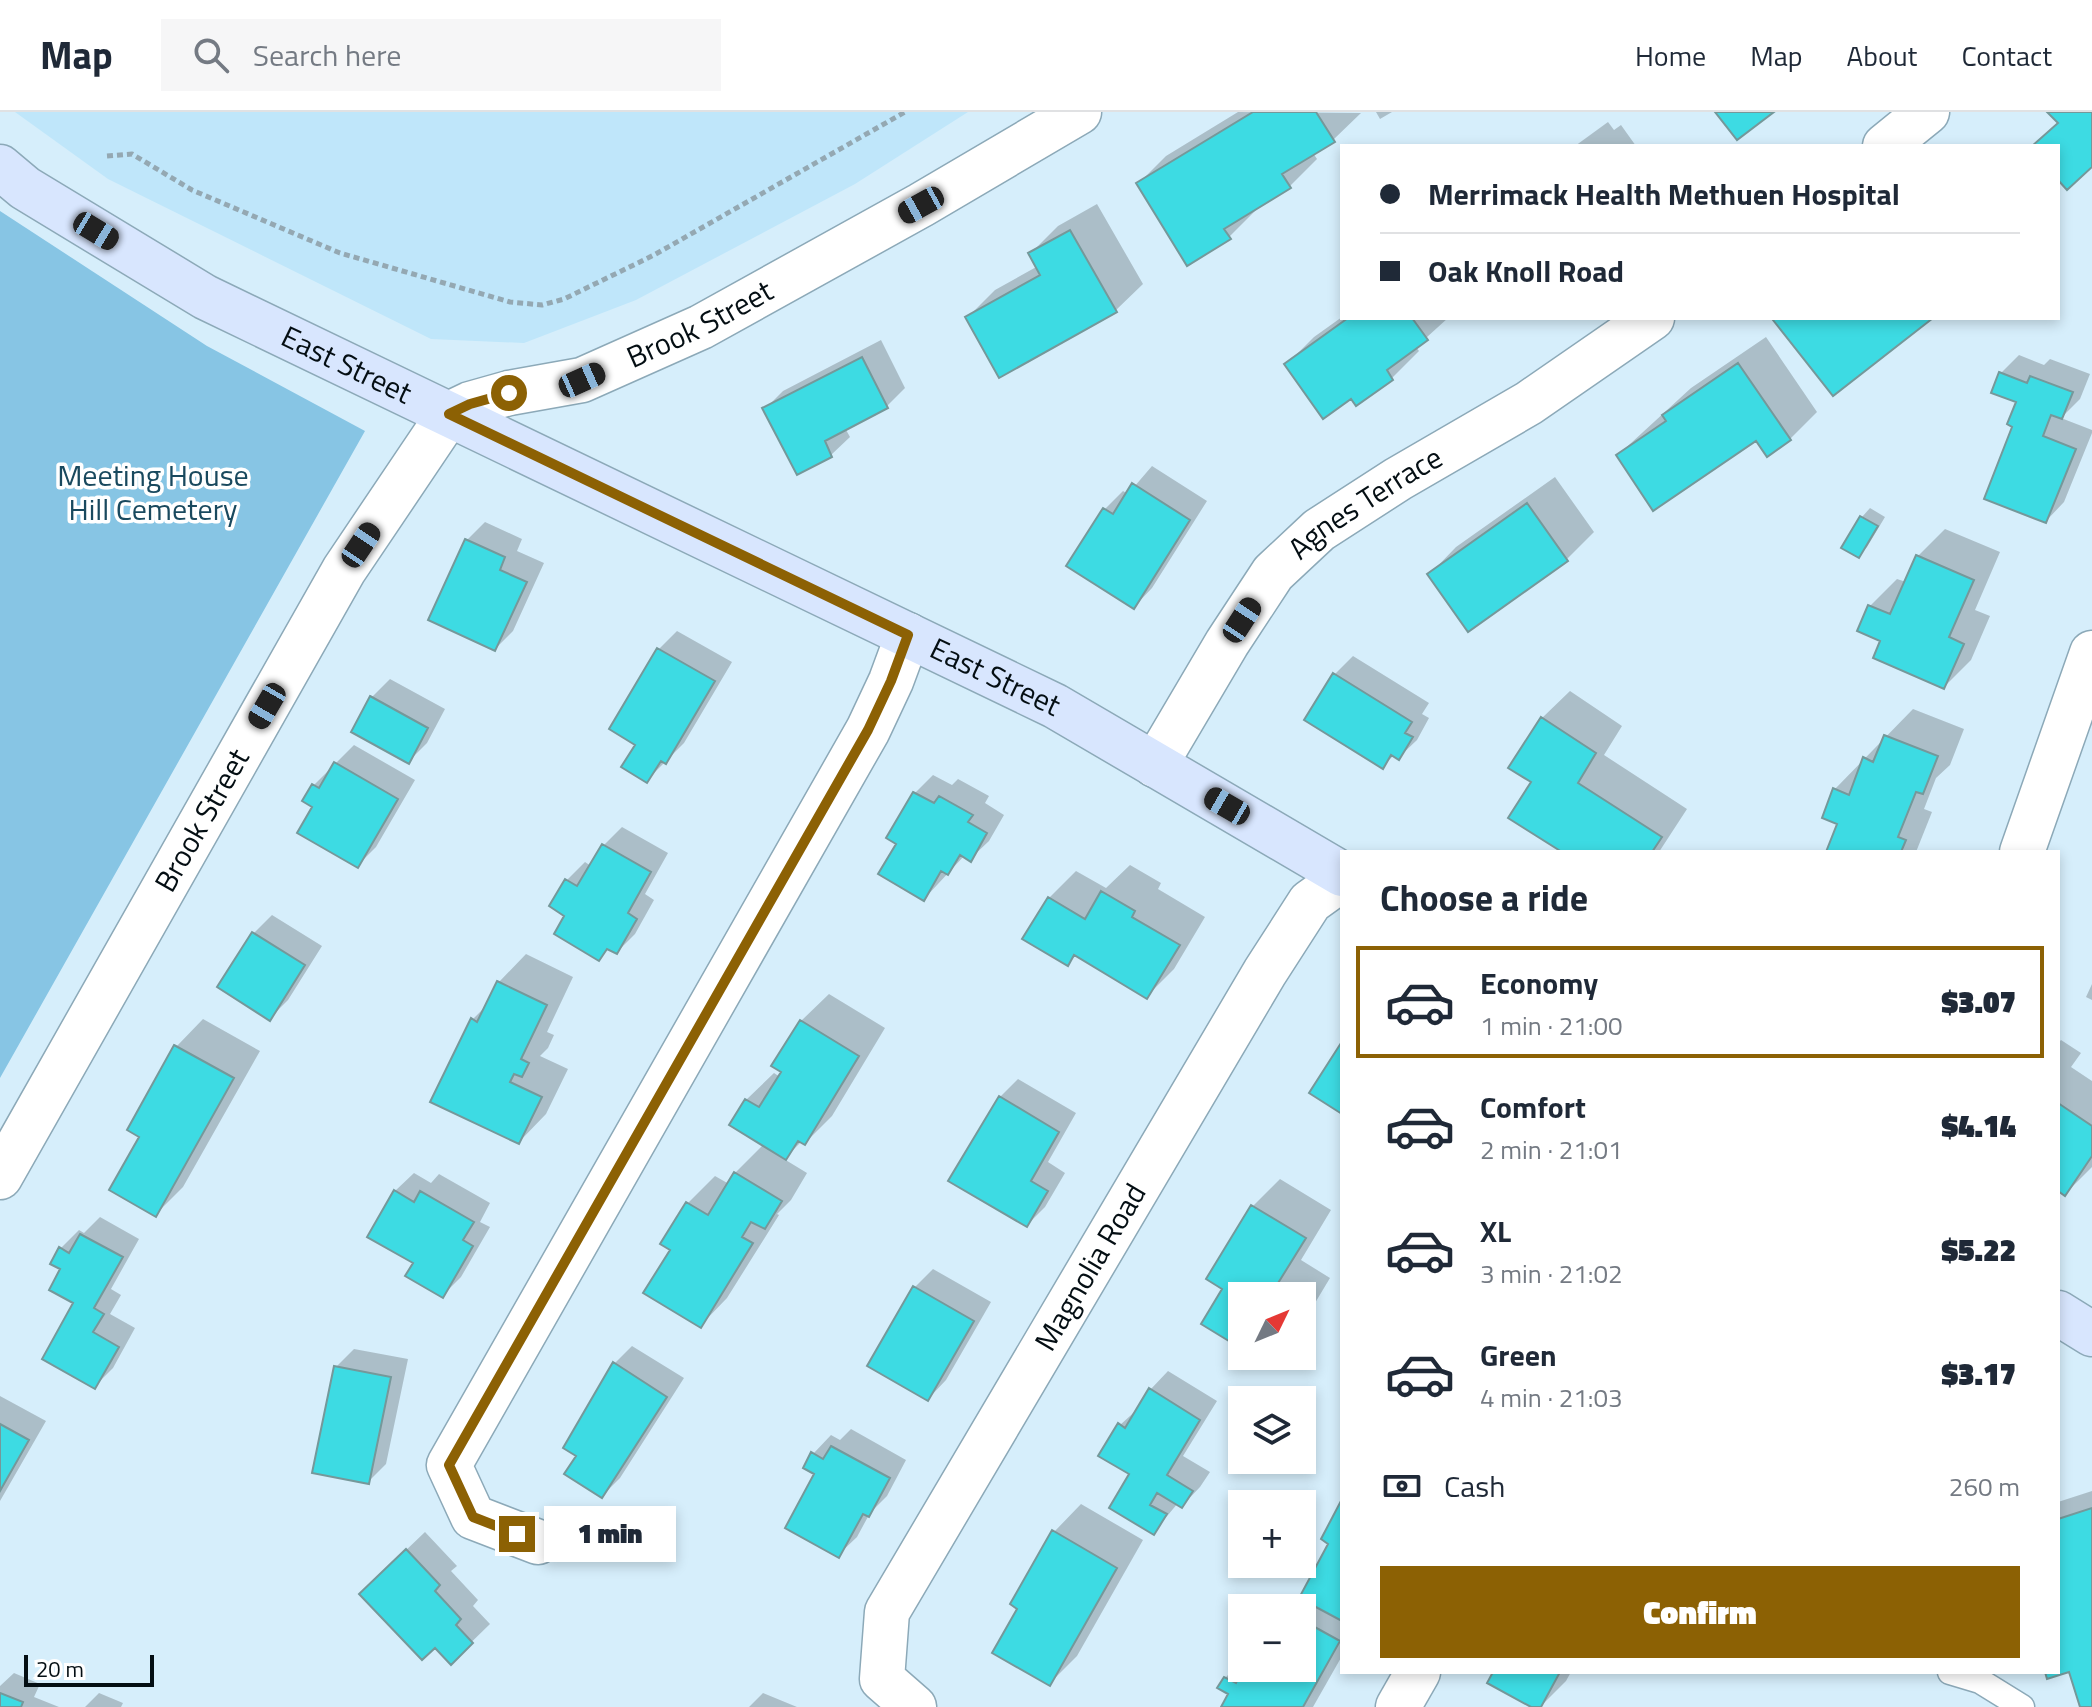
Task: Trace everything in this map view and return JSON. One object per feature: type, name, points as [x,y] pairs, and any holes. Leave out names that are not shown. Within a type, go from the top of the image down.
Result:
[{"type":"main road","name":"East Street","points":[[0,167],[25,188],[205,297],[1055,706],[1340,875]]},
{"type":"main road","points":[[2060,1314],[2092,1334]]},
{"type":"street","name":"Brook Street","points":[[0,1177],[344,570],[449,414],[470,404],[509,393],[582,380],[701,327],[921,205],[1079,112]]},
{"type":"street","points":[[1887,144],[1927,112]]},
{"type":"street","name":"Agnes Terrace","points":[[1155,765],[1227,643],[1273,573],[1319,530],[1398,479],[1529,403],[1649,320]]},
{"type":"street","points":[[538,1542],[473,1517],[449,1465],[868,730],[908,635]]},
{"type":"street","points":[[2023,850],[2092,653]]},
{"type":"street","name":"Magnolia Road","points":[[914,1707],[882,1679],[887,1612],[1265,972],[1310,902],[1340,878]]},
{"type":"street","points":[[1398,1707],[1417,1674]]},
{"type":"lane","points":[[1957,1674],[1980,1681],[2022,1707]]},
{"type":"path","points":[[107,156],[132,154],[192,190],[340,253],[510,302],[542,305],[564,299],[654,255],[905,112]]},
{"type":"shaded area","points":[[15,112],[968,112],[855,184],[636,300],[524,343],[431,339],[108,179]]},
{"type":"green space","name":"Meeting House Hill Cemetery","points":[[0,211],[207,346],[365,431],[0,1078]]},
{"type":"building","points":[[1253,112],[1316,112],[1335,142],[1282,174],[1291,188],[1224,229],[1231,239],[1187,266],[1136,183]]},
{"type":"building","points":[[1715,112],[1774,112],[1737,140]]},
{"type":"building","points":[[2047,112],[2092,112],[2092,167],[2067,190],[2060,182],[2060,144],[2034,144],[2058,123]]},
{"type":"building","points":[[1070,230],[1117,312],[999,378],[965,317],[1040,275],[1028,253]]},
{"type":"building","points":[[1345,320],[1413,320],[1428,340],[1387,370],[1393,380],[1356,406],[1351,399],[1323,419],[1284,364]]},
{"type":"building","points":[[1773,320],[1930,320],[1833,396]]},
{"type":"building","points":[[862,357],[888,408],[825,441],[832,457],[797,475],[762,408]]},
{"type":"building","points":[[1738,363],[1791,440],[1767,457],[1756,441],[1653,511],[1616,455],[1666,421],[1662,415]]},
{"type":"building","points":[[1999,372],[2027,383],[2030,376],[2073,392],[2062,419],[2051,415],[2043,436],[2076,449],[2046,523],[1984,499],[2012,427],[2007,424],[2016,402],[1991,393]]},
{"type":"building","points":[[1132,483],[1190,520],[1134,609],[1066,566],[1103,508],[1113,514]]},
{"type":"building","points":[[1527,503],[1568,561],[1468,632],[1427,574]]},
{"type":"building","points":[[1860,516],[1878,526],[1859,558],[1841,548]]},
{"type":"building","points":[[465,539],[505,557],[500,570],[527,582],[495,651],[428,620]]},
{"type":"building","points":[[1916,555],[1974,580],[1949,637],[1964,644],[1944,689],[1873,658],[1880,641],[1857,631],[1868,605],[1890,614]]},
{"type":"building","points":[[657,648],[715,681],[666,764],[661,761],[647,783],[621,767],[635,745],[609,729]]},
{"type":"building","points":[[1333,673],[1412,722],[1405,733],[1413,737],[1399,760],[1391,755],[1383,769],[1304,720]]},
{"type":"building","points":[[370,696],[428,728],[409,764],[351,732]]},
{"type":"building","points":[[1541,717],[1596,753],[1578,783],[1662,837],[1653,850],[1559,850],[1508,818],[1531,782],[1508,768]]},
{"type":"building","points":[[1884,735],[1938,756],[1923,794],[1916,792],[1898,837],[1906,840],[1902,850],[1827,850],[1837,824],[1822,818],[1833,788],[1849,795],[1863,757],[1873,762]]},
{"type":"building","points":[[334,762],[398,799],[358,868],[297,833],[312,807],[302,801],[312,784],[319,788]]},
{"type":"building","points":[[913,792],[934,803],[939,796],[973,815],[968,822],[987,833],[971,862],[960,855],[948,875],[941,871],[924,901],[878,874],[896,844],[886,838]]},
{"type":"building","points":[[602,844],[651,872],[628,913],[637,919],[617,954],[607,949],[599,961],[554,934],[564,916],[549,906],[565,879],[577,886]]},
{"type":"building","points":[[1101,891],[1135,911],[1132,917],[1180,945],[1147,999],[1074,955],[1068,966],[1022,939],[1048,897],[1085,919]]},
{"type":"building","points":[[252,932],[305,965],[270,1021],[217,987]]},
{"type":"building","points":[[497,981],[547,1005],[521,1059],[529,1063],[522,1077],[514,1074],[510,1082],[542,1097],[519,1144],[430,1102],[471,1018],[477,1022]]},
{"type":"building","points":[[800,1020],[859,1056],[805,1145],[798,1141],[786,1160],[729,1125],[745,1099],[759,1107],[781,1072],[771,1066]]},
{"type":"building","points":[[174,1045],[234,1078],[156,1217],[109,1190],[139,1137],[127,1130]]},
{"type":"building","points":[[1340,1045],[1340,1113],[1309,1093]]},
{"type":"building","points":[[999,1096],[1059,1132],[1031,1181],[1048,1191],[1027,1227],[948,1181]]},
{"type":"building","points":[[2060,1104],[2092,1126],[2092,1156],[2065,1196],[2060,1192]]},
{"type":"building","points":[[734,1172],[782,1201],[765,1229],[751,1222],[742,1237],[753,1243],[701,1328],[643,1293],[670,1250],[660,1244],[686,1202],[708,1215]]},
{"type":"building","points":[[394,1190],[414,1202],[420,1191],[474,1222],[463,1240],[473,1246],[443,1298],[405,1276],[413,1263],[367,1237]]},
{"type":"building","points":[[1251,1205],[1306,1238],[1279,1282],[1228,1282],[1228,1340],[1201,1324],[1222,1289],[1206,1279]]},
{"type":"building","points":[[80,1234],[123,1257],[94,1308],[104,1314],[93,1332],[119,1347],[95,1389],[42,1359],[73,1303],[49,1290],[60,1269],[50,1264],[59,1247],[69,1253]]},
{"type":"building","points":[[913,1286],[974,1321],[928,1401],[867,1366]]},
{"type":"building","points":[[613,1362],[667,1397],[602,1498],[564,1474],[576,1456],[563,1448]]},
{"type":"building","points":[[334,1366],[391,1377],[369,1484],[312,1473]]},
{"type":"building","points":[[1149,1388],[1200,1420],[1167,1475],[1193,1491],[1182,1508],[1157,1493],[1150,1505],[1167,1514],[1154,1535],[1109,1508],[1129,1474],[1098,1456],[1118,1423],[1125,1428]]},
{"type":"building","points":[[0,1424],[29,1440],[0,1491]]},
{"type":"building","points":[[831,1446],[890,1478],[869,1517],[863,1514],[839,1558],[785,1528],[814,1474],[803,1468],[811,1452],[823,1459]]},
{"type":"building","points":[[1340,1503],[1340,1620],[1316,1607],[1316,1594],[1301,1594],[1310,1578],[1316,1578],[1316,1566],[1328,1544],[1321,1539]]},
{"type":"building","points":[[2092,1508],[2092,1707],[2080,1707],[2069,1672],[2047,1679],[2046,1674],[2060,1674],[2060,1518]]},
{"type":"building","points":[[1052,1530],[1117,1568],[1050,1686],[992,1653],[1017,1609],[1010,1604]]},
{"type":"building","points":[[406,1549],[440,1585],[435,1591],[461,1619],[456,1625],[473,1643],[451,1665],[435,1648],[422,1660],[359,1594]]},
{"type":"building","points":[[1316,1628],[1340,1641],[1303,1707],[1221,1707],[1228,1694],[1217,1688],[1224,1677],[1228,1682],[1316,1682]]},
{"type":"building","points":[[1492,1674],[1559,1674],[1541,1707],[1531,1707],[1487,1683]]},
{"type":"building","points":[[0,1693],[23,1702],[21,1707],[0,1707]]},
{"type":"route","points":[[509,393],[470,404],[449,414],[908,635],[868,730],[449,1465],[473,1517],[517,1534]]}]
